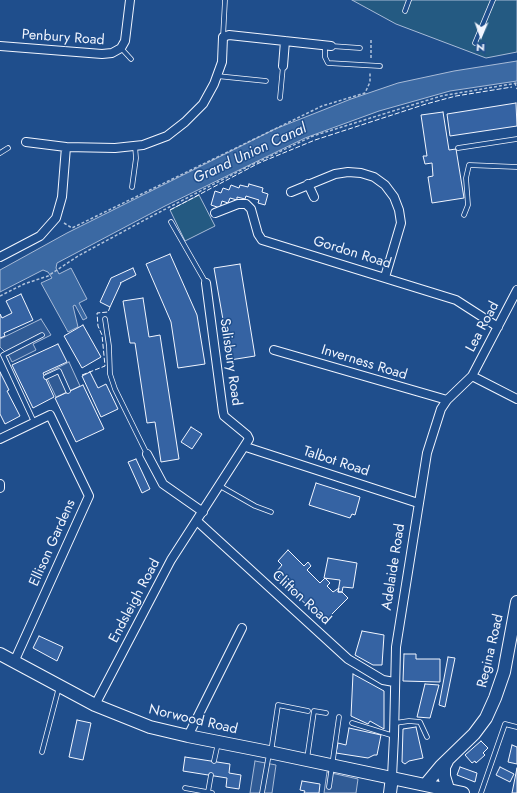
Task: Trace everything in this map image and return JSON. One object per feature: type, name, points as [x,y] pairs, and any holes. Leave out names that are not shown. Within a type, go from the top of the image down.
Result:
[{"type":"street","name":"Penbury Road","points":[[0,46],[102,54],[112,53],[121,48],[125,41],[130,0]]},
{"type":"street","points":[[26,142],[66,147],[115,148],[143,145],[167,136],[185,122],[203,104],[217,76],[222,62],[223,37],[229,35],[328,45]]},
{"type":"street","points":[[283,66],[285,41]]},
{"type":"street","points":[[0,257],[40,236],[56,218],[62,197],[66,147]]},
{"type":"street","points":[[291,192],[335,174],[348,172],[361,173],[374,177],[384,185],[394,197],[400,210],[401,224],[385,277]]},
{"type":"street","points":[[308,184],[314,197]]},
{"type":"street","name":"Gordon Road","points":[[215,213],[238,204],[246,204],[251,209],[258,234],[262,240],[456,300],[498,327]]},
{"type":"street","name":"Salisbury Road","points":[[206,283],[224,416],[247,435]]},
{"type":"street","name":"Lea Road","points":[[472,376],[517,290]]},
{"type":"street","name":"Inverness Road","points":[[274,350],[447,400]]},
{"type":"street","points":[[472,376],[517,399]]},
{"type":"street","name":"Adelaide Road","points":[[392,777],[394,682],[398,628],[427,453],[441,409],[447,400],[472,376]]},
{"type":"street","name":"Ellison Gardens","points":[[14,662],[89,496],[50,415],[34,423]]},
{"type":"street","points":[[0,439],[34,423]]},
{"type":"street","name":"Endsleigh Road","points":[[95,705],[171,560],[246,447],[249,439],[247,435]]},
{"type":"street","name":"Talbot Road","points":[[246,447],[418,503]]},
{"type":"street","points":[[147,454],[163,484],[203,512]]},
{"type":"street","name":"Clifton Road","points":[[197,522],[348,659],[383,680],[394,682]]},
{"type":"street","name":"Regina Road","points":[[426,784],[474,734],[495,698],[504,672],[517,602]]},
{"type":"street","points":[[188,736],[242,628]]},
{"type":"street","name":"Norwood Road","points":[[0,654],[95,705],[150,727],[426,784],[441,790],[463,793]]},
{"type":"street","points":[[441,790],[447,761]]},
{"type":"street","points":[[390,793],[392,777]]},
{"type":"lane","points":[[223,37],[225,0]]},
{"type":"lane","points":[[404,11],[409,0]]},
{"type":"lane","points":[[475,43],[493,0]]},
{"type":"lane","points":[[360,48],[328,45],[325,57],[328,63],[380,66]]},
{"type":"lane","points":[[121,48],[131,59]]},
{"type":"lane","points":[[280,98],[283,66]]},
{"type":"lane","points":[[217,76],[266,81]]},
{"type":"lane","points":[[458,148],[517,139]]},
{"type":"lane","points":[[132,187],[136,158],[134,146]]},
{"type":"lane","points":[[0,153],[8,148]]},
{"type":"lane","points":[[464,215],[468,205],[466,178],[469,165],[517,167]]},
{"type":"lane","points":[[171,222],[206,283]]},
{"type":"lane","points":[[105,319],[109,346],[110,374],[115,390],[147,454]]},
{"type":"lane","points":[[34,423],[20,389],[3,355],[42,335]]},
{"type":"lane","points":[[46,377],[59,371],[68,391]]},
{"type":"lane","points":[[220,486],[255,506],[270,512]]},
{"type":"lane","points":[[42,752],[59,687]]},
{"type":"lane","points":[[262,793],[278,705],[308,711]]},
{"type":"lane","points":[[307,760],[314,711],[326,714]]},
{"type":"lane","points":[[329,787],[339,717]]},
{"type":"lane","points":[[394,723],[409,721],[420,722],[427,737]]},
{"type":"lane","points":[[352,723],[394,736]]},
{"type":"lane","points":[[481,793],[505,724],[517,727]]},
{"type":"lane","points":[[214,761],[218,742]]},
{"type":"lane","points":[[185,788],[210,793],[211,775]]},
{"type":"path","points":[[56,218],[72,228],[322,106],[364,93],[370,82],[371,38]]},
{"type":"path","points":[[0,296],[24,284],[48,276],[60,270],[78,256],[152,216],[245,168],[313,136],[441,96],[516,83],[517,89]]},
{"type":"shaded area","points":[[352,0],[517,0],[517,52],[486,58],[396,24]]},
{"type":"shaded area","points":[[199,195],[215,226],[185,241],[170,210]]},
{"type":"shaded area","points":[[41,319],[51,335],[33,344],[36,350],[12,362],[9,356],[0,347],[0,339]]},
{"type":"shaded area","points":[[69,362],[80,386],[56,397],[45,374]]},
{"type":"shaded area","points":[[255,761],[276,765],[272,793],[250,793]]},
{"type":"shaded area","points":[[327,772],[358,779],[356,793],[324,793]]},
{"type":"water","name":"Grand Union Canal","points":[[517,61],[517,81],[450,91],[379,111],[305,138],[165,206],[57,263],[56,268],[59,274],[71,268],[87,299],[79,303],[87,318],[83,320],[75,305],[73,306],[78,327],[68,332],[41,283],[52,278],[48,272],[43,270],[0,292],[0,270],[67,233],[275,129],[351,99],[398,83],[454,71]]},
{"type":"building","points":[[516,103],[517,126],[450,136],[447,114]]},
{"type":"building","points":[[443,112],[449,150],[456,149],[464,198],[432,203],[428,177],[433,176],[432,163],[425,164],[423,156],[427,156],[421,115]]},
{"type":"building","points":[[249,184],[263,188],[262,192],[268,194],[265,205],[258,203],[259,200],[246,196],[245,199],[237,197],[237,200],[230,198],[228,203],[222,201],[220,208],[211,205],[215,191],[221,193],[223,188],[229,190],[231,185],[239,188],[240,185],[248,187]]},
{"type":"building","points":[[170,254],[197,315],[205,364],[178,368],[171,322],[146,264]]},
{"type":"building","points":[[240,264],[255,356],[230,360],[214,268]]},
{"type":"building","points":[[133,268],[136,275],[120,283],[110,307],[100,302],[111,278]]},
{"type":"building","points":[[21,294],[33,320],[4,333],[5,336],[0,338],[0,314],[2,318],[12,313],[6,301]]},
{"type":"building","points":[[143,298],[149,337],[160,335],[179,459],[161,462],[155,422],[147,423],[135,343],[130,343],[123,301]]},
{"type":"building","points":[[83,325],[101,357],[82,368],[64,336]]},
{"type":"building","points":[[58,344],[67,362],[43,373],[54,397],[33,408],[12,365]]},
{"type":"building","points":[[0,372],[9,390],[7,391],[20,416],[5,424],[0,414]]},
{"type":"building","points":[[90,372],[98,388],[106,384],[118,409],[101,417],[82,376]]},
{"type":"building","points":[[83,385],[104,429],[76,442],[55,398]]},
{"type":"building","points":[[191,427],[202,434],[192,449],[181,442]]},
{"type":"building","points":[[136,459],[150,489],[142,493],[128,462]]},
{"type":"building","points":[[316,483],[360,497],[355,515],[352,514],[350,518],[309,505]]},
{"type":"building","points":[[288,550],[304,566],[308,562],[311,566],[307,570],[320,583],[325,578],[330,583],[327,586],[333,592],[339,588],[338,592],[342,592],[348,598],[324,622],[278,577],[281,574],[277,571],[282,565],[278,561]]},
{"type":"building","points":[[328,558],[357,563],[353,588],[343,587],[342,592],[338,592],[340,580],[324,578]]},
{"type":"building","points":[[362,631],[384,635],[382,665],[373,665],[355,655]]},
{"type":"building","points":[[39,636],[63,647],[57,661],[33,648]]},
{"type":"building","points":[[404,654],[416,654],[416,659],[440,659],[440,682],[403,681]]},
{"type":"building","points":[[448,657],[455,658],[445,707],[439,705]]},
{"type":"building","points":[[353,674],[384,691],[384,729],[370,721],[368,724],[351,716]]},
{"type":"building","points":[[425,684],[439,685],[430,718],[417,717]]},
{"type":"building","points":[[77,720],[91,723],[83,760],[69,757]]},
{"type":"building","points":[[416,727],[423,758],[409,761],[405,764],[402,762],[403,729]]},
{"type":"building","points":[[349,728],[381,735],[377,755],[368,758],[336,753],[338,743],[346,745]]},
{"type":"building","points":[[481,741],[488,748],[483,753],[485,755],[476,763],[475,761],[472,763],[465,755]]},
{"type":"building","points":[[512,745],[517,747],[517,764],[508,762]]},
{"type":"building","points":[[185,757],[230,764],[229,773],[241,775],[239,789],[226,787],[227,778],[183,771]]},
{"type":"building","points":[[460,767],[477,773],[475,782],[457,775]]},
{"type":"building","points":[[500,767],[514,774],[510,782],[496,775]]},
{"type":"building","points":[[517,768],[517,793],[512,793]]},
{"type":"building","points":[[302,781],[320,784],[319,793],[304,793],[305,791],[300,790]]},
{"type":"fence","points":[[170,210],[259,163],[315,140],[426,104],[456,96],[512,87]]},
{"type":"fence","points":[[82,375],[105,366],[102,335],[98,326],[97,313],[108,312],[110,307]]}]
